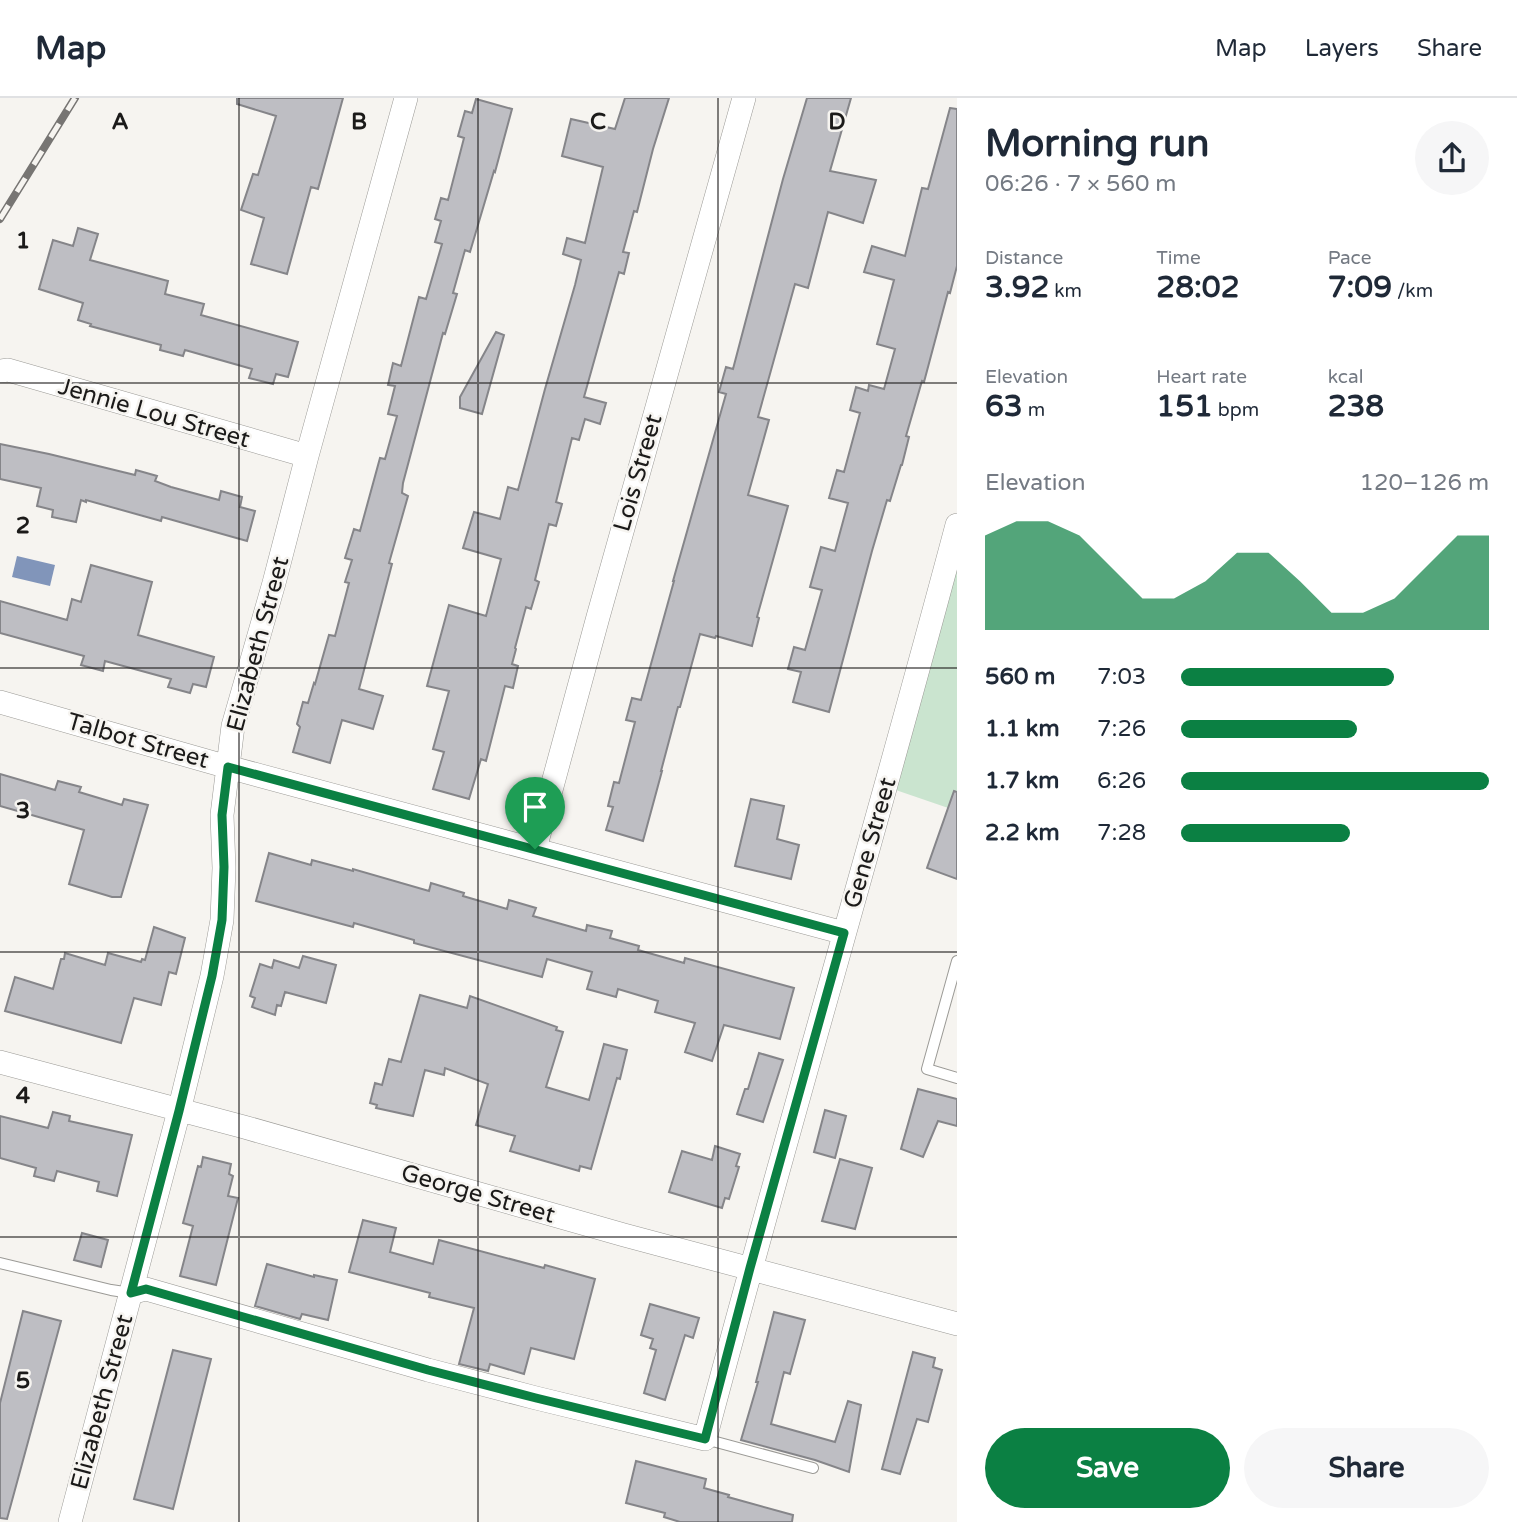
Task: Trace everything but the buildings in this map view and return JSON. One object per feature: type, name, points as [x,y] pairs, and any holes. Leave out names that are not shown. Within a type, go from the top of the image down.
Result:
[{"type":"street","name":"Elizabeth Street","points":[[70,1522],[212,976],[222,920],[222,815],[233,726],[273,589],[406,98]]},
{"type":"street","name":"Lois Street","points":[[535,849],[744,98]]},
{"type":"street","name":"Jennie Lou Street","points":[[0,371],[8,370],[307,456]]},
{"type":"street","name":"Gene Street","points":[[705,1439],[750,1268],[887,787],[957,525]]},
{"type":"street","name":"Talbot Street","points":[[0,702],[228,767],[844,933]]},
{"type":"street","name":"George Street","points":[[0,1062],[957,1324]]},
{"type":"street","points":[[131,1293],[146,1289],[428,1370],[705,1439]]},
{"type":"lane","points":[[957,961],[927,1069],[957,1078]]},
{"type":"lane","points":[[0,1263],[131,1293]]},
{"type":"lane","points":[[705,1439],[813,1468]]},
{"type":"green space","points":[[957,525],[957,811],[887,787]]},
{"type":"water","points":[[17,556],[55,565],[50,586],[12,577]]},
{"type":"railway","points":[[0,219],[75,98]]},
{"type":"route","points":[[228,767],[535,849],[844,933],[705,1439],[428,1370],[146,1289],[131,1293],[212,976],[222,920],[222,815],[228,767]]}]
